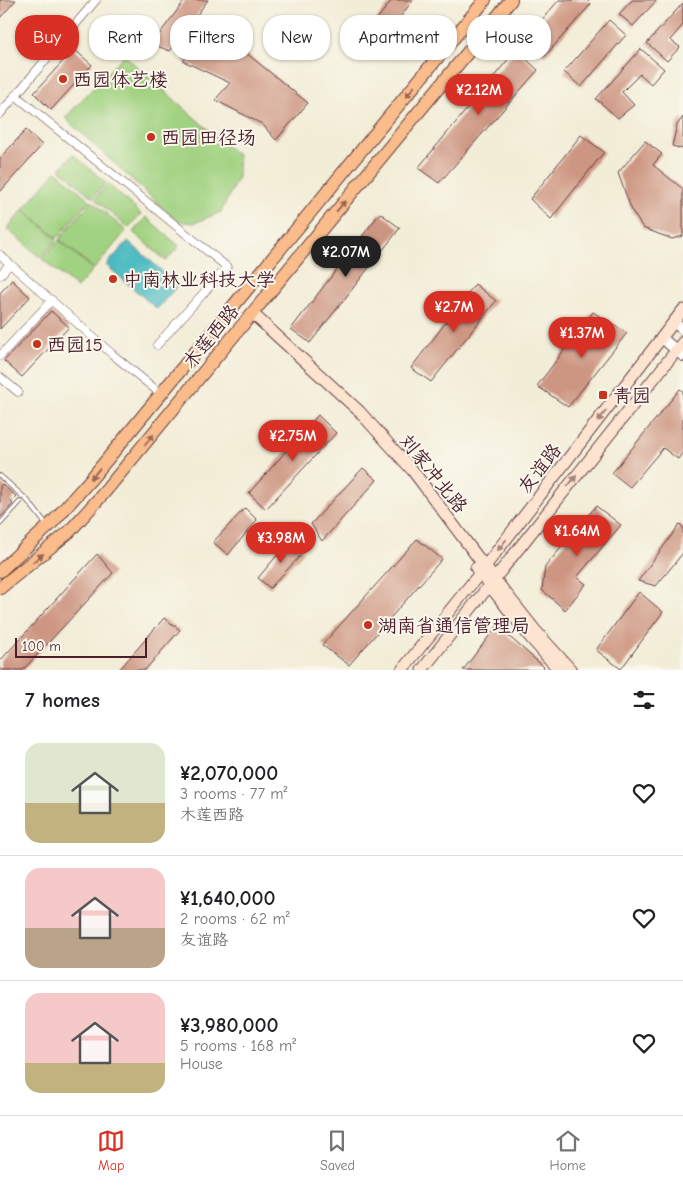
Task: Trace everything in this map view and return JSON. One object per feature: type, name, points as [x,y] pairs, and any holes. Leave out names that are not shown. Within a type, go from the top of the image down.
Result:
[{"type":"main road","name":"木莲西路","points":[[0,571],[48,526],[92,479],[485,0]]},
{"type":"main road","name":"木莲西路","points":[[0,588],[69,532],[109,487],[511,0]]},
{"type":"main road","name":"友谊路","points":[[402,670],[483,570],[683,310]]},
{"type":"main road","name":"刘家冲北路","points":[[251,315],[355,414],[410,477],[483,570],[528,636],[559,670]]},
{"type":"main road","name":"友谊路","points":[[422,670],[491,581],[681,350]]},
{"type":"main road","name":"刘家冲北路","points":[[491,581],[571,670]]},
{"type":"street","points":[[0,114],[96,0]]},
{"type":"street","points":[[15,95],[227,268],[158,344]]},
{"type":"street","points":[[0,255],[112,354],[161,394]]},
{"type":"street","points":[[0,275],[10,264]]},
{"type":"street","points":[[0,356],[52,300]]},
{"type":"street","points":[[674,322],[683,330]]},
{"type":"street","points":[[662,338],[681,350]]},
{"type":"street","points":[[0,377],[18,392]]},
{"type":"lane","points":[[0,476],[27,500],[48,526]]},
{"type":"lane","points":[[0,524],[20,502]]},
{"type":"green space","name":"西园田径场","points":[[119,60],[130,60],[238,156],[238,177],[221,212],[194,223],[177,221],[65,118]]},
{"type":"green space","points":[[73,154],[106,183],[93,198],[60,169]]},
{"type":"green space","points":[[56,171],[90,200],[57,238],[23,209]]},
{"type":"green space","points":[[108,184],[141,214],[128,228],[95,199]]},
{"type":"green space","points":[[92,201],[126,231],[94,269],[59,239]]},
{"type":"green space","points":[[23,210],[57,239],[41,258],[7,229]]},
{"type":"green space","points":[[146,217],[179,246],[166,261],[133,232]]},
{"type":"green space","points":[[59,240],[93,269],[77,288],[42,259]]},
{"type":"water","points":[[128,241],[178,285],[157,309],[106,265]]},
{"type":"building","points":[[0,0],[16,0],[0,18]]},
{"type":"building","points":[[185,0],[208,0],[197,15],[174,15]]},
{"type":"building","points":[[392,0],[413,0],[402,15],[380,15]]},
{"type":"building","points":[[559,0],[587,0],[591,4],[551,49],[551,15],[546,15]]},
{"type":"building","points":[[632,0],[657,0],[633,26],[619,14]]},
{"type":"building","points":[[683,3],[683,25],[670,40],[680,47],[667,61],[647,43]]},
{"type":"building","points":[[170,20],[170,51],[160,47],[160,33]]},
{"type":"building","points":[[609,20],[626,35],[581,87],[564,72]]},
{"type":"building","points":[[641,49],[664,69],[651,84],[640,74],[622,92],[634,105],[618,118],[596,99]]},
{"type":"building","name":"西园体艺楼","points":[[79,53],[92,65],[51,110],[34,93],[64,60],[79,60]]},
{"type":"building","points":[[253,59],[308,103],[276,140],[262,124],[215,100],[230,83],[183,61]]},
{"type":"building","points":[[508,60],[527,60],[538,70],[439,183],[418,168]]},
{"type":"building","points":[[683,117],[683,149],[672,146],[677,125]]},
{"type":"building","points":[[26,130],[42,145],[0,192],[0,158]]},
{"type":"building","points":[[581,135],[604,152],[551,219],[530,199]]},
{"type":"building","points":[[645,141],[662,154],[653,165],[683,189],[683,236],[672,239],[643,228],[632,211],[618,173]]},
{"type":"building","points":[[380,213],[400,228],[310,343],[291,329]]},
{"type":"building","points":[[12,280],[30,297],[0,329],[0,293]]},
{"type":"building","points":[[475,284],[496,301],[431,382],[411,368]]},
{"type":"building","name":"西园15","points":[[51,311],[69,327],[22,377],[4,361]]},
{"type":"building","points":[[593,312],[627,333],[568,407],[537,386]]},
{"type":"building","points":[[680,389],[683,391],[683,452],[678,459],[663,448],[630,487],[612,473]]},
{"type":"building","points":[[318,415],[336,433],[266,509],[249,493]]},
{"type":"building","points":[[363,468],[377,480],[322,541],[311,524]]},
{"type":"building","points":[[2,484],[16,496],[11,502],[13,504],[0,518],[0,487]]},
{"type":"building","points":[[596,506],[621,525],[577,577],[586,584],[565,610],[542,590],[545,567]]},
{"type":"building","points":[[245,508],[257,520],[228,555],[213,542]]},
{"type":"building","points":[[680,524],[683,527],[683,553],[656,586],[638,581]]},
{"type":"building","points":[[417,539],[442,559],[349,665],[322,645]]},
{"type":"building","points":[[290,540],[304,552],[270,588],[258,578]]},
{"type":"building","points":[[97,554],[113,573],[23,670],[0,670],[0,661]]},
{"type":"building","points":[[639,592],[663,612],[621,669],[596,650]]},
{"type":"building","points":[[164,618],[180,630],[145,670],[119,670]]},
{"type":"building","points":[[497,626],[544,667],[542,670],[463,670]]},
{"type":"place","name":"西园体艺楼","points":[[63,79]]},
{"type":"place","name":"西园田径场","points":[[151,137]]},
{"type":"place","name":"中南林业科技大学","points":[[113,279]]},
{"type":"place","name":"西园15","points":[[37,344]]},
{"type":"place","name":"青园","points":[[603,395]]},
{"type":"place","name":"湖南省通信管理局","points":[[368,625]]}]
